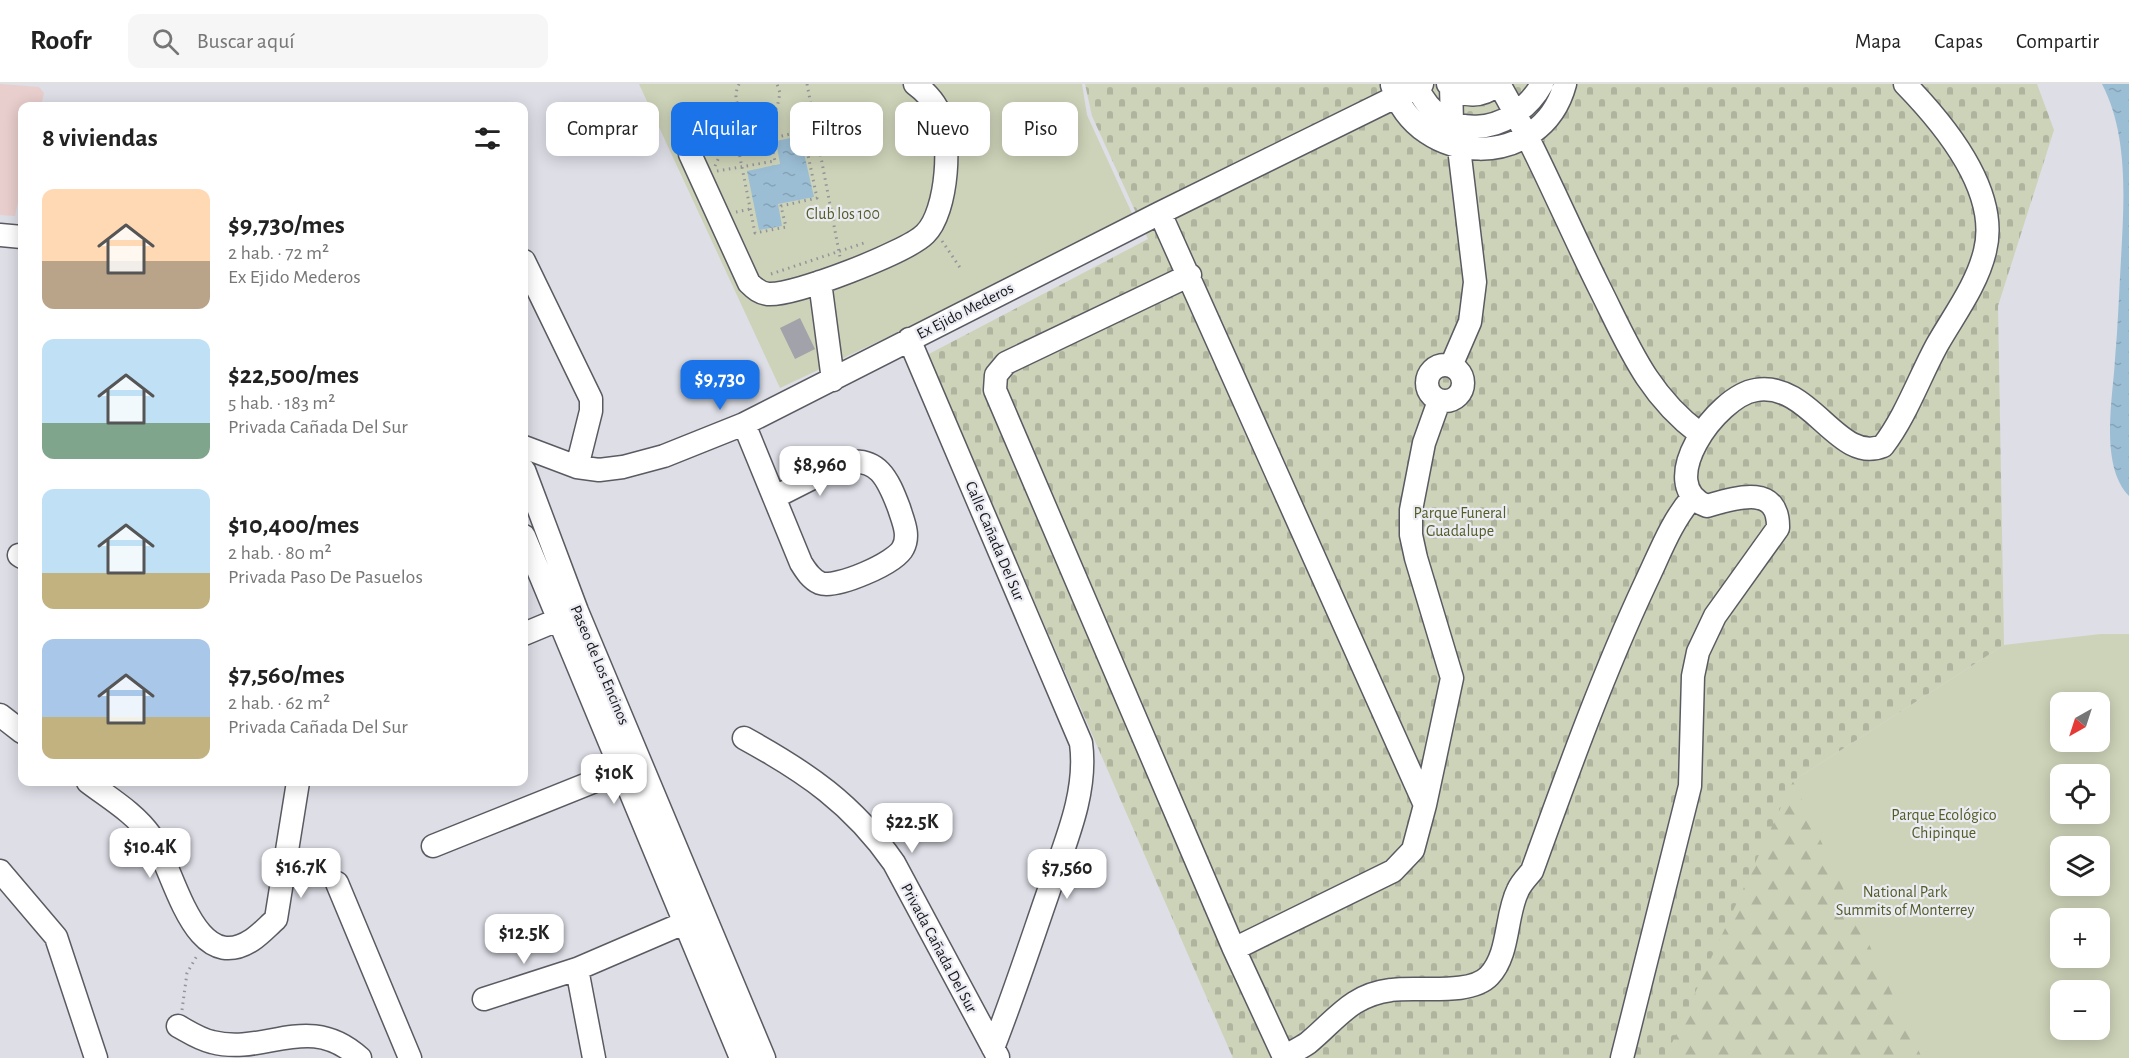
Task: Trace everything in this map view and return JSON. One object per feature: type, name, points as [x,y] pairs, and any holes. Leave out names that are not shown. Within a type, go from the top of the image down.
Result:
[{"type":"street","points":[[691,156],[749,283],[760,292],[769,294],[819,282],[912,244],[932,226],[945,182],[946,139],[938,108],[915,84]]},
{"type":"street","points":[[1449,85],[1462,93],[1475,95],[1488,92],[1499,84],[1528,135],[1574,236],[1641,370],[1665,405],[1700,434]]},
{"type":"street","points":[[1418,85],[1437,113],[1452,122],[1474,127],[1498,125],[1516,115],[1533,100],[1542,84]]},
{"type":"street","points":[[1394,91],[1419,126],[1433,138],[1459,148],[1483,150],[1507,145],[1528,135],[1548,117],[1562,94],[1565,84]]},
{"type":"street","points":[[1622,1058],[1690,786],[1693,676],[1698,652],[1715,616],[1778,528],[1778,516],[1774,507],[1763,498],[1754,496],[1707,506],[1692,498],[1687,488],[1687,475],[1700,434],[1719,412],[1733,401],[1754,390],[1766,389],[1791,394],[1851,445],[1874,450],[1883,446],[1969,289],[1985,251],[1986,214],[1977,187],[1956,144],[1936,116],[1905,84]]},
{"type":"street","name":"Ex Ejido Mederos","points":[[528,449],[577,467],[599,470],[623,467],[664,456],[744,424],[1160,213],[1394,91],[1418,85]]},
{"type":"street","points":[[1234,949],[1393,871],[1413,850],[1425,805],[1452,678],[1416,558],[1411,535],[1411,510],[1424,443],[1438,401],[1453,400],[1461,391],[1462,378],[1451,366],[1470,322],[1475,282],[1459,148],[1452,122],[1449,85]]},
{"type":"street","points":[[1160,213],[1190,275],[1425,805]]},
{"type":"street","points":[[0,235],[18,237]]},
{"type":"street","points":[[528,268],[591,399],[591,411],[577,467]]},
{"type":"street","points":[[1190,275],[1006,363],[994,381],[994,390],[1234,949],[1284,1057],[1307,1043],[1346,1006],[1370,994],[1391,990],[1464,987],[1480,983],[1490,975],[1498,961],[1518,890],[1532,871],[1582,733],[1634,609],[1679,513],[1692,498]]},
{"type":"street","points":[[819,282],[833,380]]},
{"type":"street","name":"Calle Cañada Del Sur","points":[[909,339],[1081,743],[1083,771],[1076,808],[996,1053]]},
{"type":"street","points":[[744,424],[801,563],[820,583],[827,584],[848,579],[893,559],[902,550],[906,533],[891,485],[879,470],[862,462],[842,463],[775,497]]},
{"type":"street","name":"Paseo de Los Encinos","points":[[528,483],[568,616],[695,919],[764,1058]]},
{"type":"street","name":"Paseo de Los Encinos","points":[[528,543],[568,616]]},
{"type":"street","points":[[528,632],[568,616]]},
{"type":"street","points":[[0,715],[18,729]]},
{"type":"street","name":"Privada Cañada Del Sur","points":[[744,738],[804,772],[852,812],[877,839],[894,863],[996,1053]]},
{"type":"street","points":[[433,846],[631,766]]},
{"type":"street","points":[[93,786],[128,812],[151,836],[188,917],[204,937],[222,947],[236,946],[254,939],[276,919],[297,786]]},
{"type":"street","points":[[0,872],[56,937],[96,1058]]},
{"type":"street","points":[[337,883],[410,1058]]},
{"type":"street","points":[[484,999],[577,969],[695,919]]},
{"type":"street","name":"Paseo de Los Encinos","points":[[695,919],[741,1058]]},
{"type":"street","points":[[577,969],[594,1058]]},
{"type":"street","points":[[178,1026],[213,1043],[232,1044],[306,1035],[339,1043],[360,1058]]},
{"type":"path","points":[[737,102],[739,84]]},
{"type":"path","points":[[807,84],[844,273]]},
{"type":"path","points":[[778,103],[779,85]]},
{"type":"path","points":[[739,156],[755,233],[786,227],[781,206],[817,198],[803,131],[778,137]]},
{"type":"path","points":[[721,156],[712,172],[775,161],[774,156]]},
{"type":"path","points":[[731,212],[750,209]]},
{"type":"path","points":[[932,226],[961,269]]},
{"type":"path","points":[[761,277],[839,250],[870,242]]},
{"type":"path","points":[[178,1026],[185,999],[187,973],[201,950],[204,937]]},
{"type":"shaded area","points":[[0,84],[39,87],[44,93],[42,102],[18,102],[18,202],[15,216],[0,215]]},
{"type":"green space","name":"Club los 100","points":[[639,84],[1082,84],[1087,115],[1135,220],[780,388],[672,156],[778,156],[778,102],[671,102],[671,153],[659,127],[659,102],[647,102]]},
{"type":"green space","name":"Parque Funeral Guadalupe","points":[[1085,84],[2037,84],[2054,130],[1998,306],[2004,645],[1793,781],[1665,1058],[1233,1058],[927,355],[1148,239],[1092,116]]},
{"type":"green space","name":"Parque Ecológico Chipinque","points":[[2101,634],[2129,634],[2129,1058],[1639,1058],[1793,781],[2004,645]]},
{"type":"green space","points":[[1793,781],[1922,1058],[1639,1058]]},
{"type":"water","points":[[2102,84],[2129,84],[2129,496],[2120,483],[2114,467],[2110,430],[2122,237],[2123,170],[2117,125]]},
{"type":"water","points":[[790,138],[790,156],[805,156],[814,197],[778,204],[782,226],[759,230],[747,171],[780,164],[778,141]]},
{"type":"building","points":[[800,318],[815,349],[795,359],[780,328]]},
{"type":"park label","name":"National Park Summits of Monterrey","points":[[1905,901]]}]
